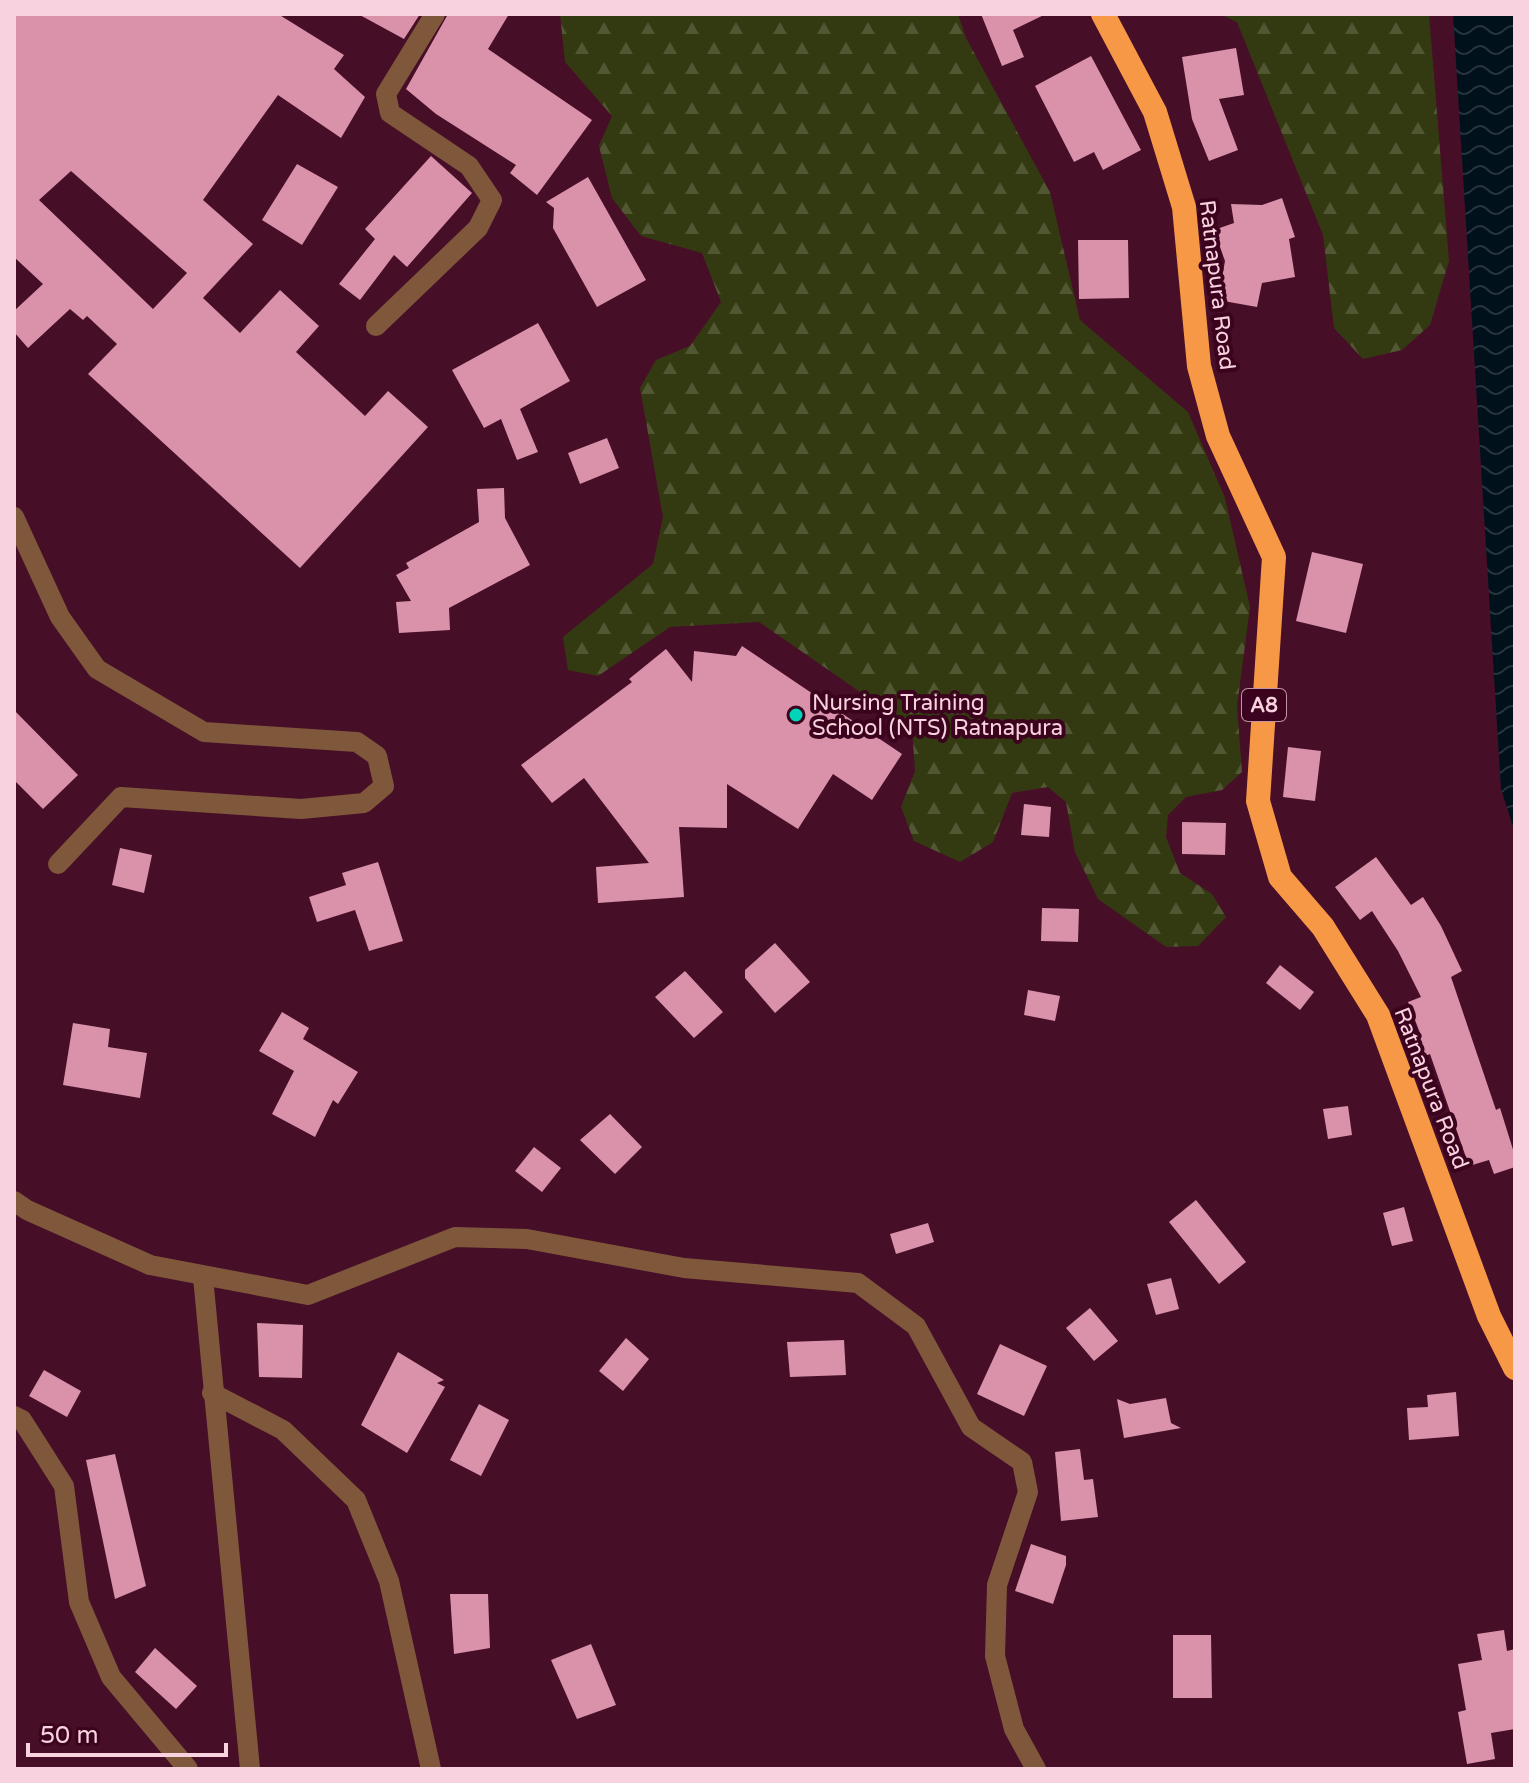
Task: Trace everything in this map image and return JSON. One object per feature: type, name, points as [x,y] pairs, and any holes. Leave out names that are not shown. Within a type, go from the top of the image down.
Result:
[{"type":"highway","name":"Ratnapura Road","points":[[1103,14],[1155,112],[1184,207],[1199,366],[1218,436],[1274,557],[1258,801],[1280,877],[1323,927],[1378,1015],[1489,1316],[1515,1368]]},
{"type":"street","points":[[376,326],[478,228],[492,200],[469,166],[390,113],[386,94],[435,14]]},
{"type":"street","points":[[14,517],[60,617],[97,669],[204,732],[357,742],[377,756],[384,786],[364,803],[301,809],[121,797],[58,864]]},
{"type":"street","points":[[14,1201],[27,1210],[150,1265],[308,1295],[455,1237],[527,1239],[684,1268],[858,1283],[916,1326],[971,1427],[1022,1462],[1028,1492],[997,1585],[995,1656],[1014,1729],[1036,1769]]},
{"type":"street","points":[[203,1277],[250,1769]]},
{"type":"street","points":[[212,1393],[283,1430],[356,1500],[389,1581],[431,1769]]},
{"type":"street","points":[[14,1416],[22,1420],[64,1486],[79,1602],[111,1677],[188,1769]]},
{"type":"green space","points":[[560,14],[958,14],[966,38],[1050,192],[1080,320],[1188,412],[1225,498],[1250,607],[1237,706],[1242,772],[1222,790],[1186,797],[1168,815],[1166,837],[1180,873],[1212,894],[1226,917],[1198,946],[1166,947],[1098,899],[1075,852],[1066,802],[1048,787],[1012,793],[993,842],[960,862],[914,841],[901,807],[915,771],[912,728],[759,622],[670,627],[598,676],[568,670],[563,637],[653,564],[663,517],[640,388],[656,360],[690,346],[721,302],[702,253],[641,236],[612,198],[599,146],[612,116],[565,62]]},
{"type":"green space","points":[[1220,14],[1429,14],[1449,261],[1430,325],[1402,350],[1363,359],[1334,328],[1323,235],[1237,22]]},
{"type":"water","points":[[1453,14],[1515,14],[1515,833],[1501,789]]},
{"type":"building","points":[[14,14],[278,14],[344,55],[334,69],[365,97],[341,138],[278,95],[203,200],[253,244],[203,298],[240,333],[280,290],[319,326],[296,352],[365,416],[388,391],[428,427],[300,568],[88,374],[117,344],[87,316],[83,320],[70,309],[28,348],[14,332],[14,311],[43,284],[14,257]],"holes":[[[71,171],[187,273],[153,309],[39,200]]]},
{"type":"building","points":[[358,14],[420,14],[404,39]]},
{"type":"building","points":[[448,14],[509,14],[488,49],[592,120],[537,195],[510,173],[516,165],[436,114],[406,89]]},
{"type":"building","points":[[981,14],[1046,14],[1013,30],[1024,57],[1002,66]]},
{"type":"building","points":[[1236,48],[1244,95],[1219,99],[1238,150],[1209,161],[1192,119],[1182,57]]},
{"type":"building","points":[[1091,56],[1141,150],[1103,170],[1094,152],[1074,162],[1035,86]]},
{"type":"building","points":[[431,156],[472,193],[407,267],[394,255],[360,300],[339,284],[375,239],[365,229]]},
{"type":"building","points":[[297,164],[338,187],[302,245],[262,220]]},
{"type":"building","points":[[588,177],[646,280],[597,307],[553,228],[554,208],[546,202]]},
{"type":"building","points":[[1282,198],[1295,237],[1289,239],[1295,277],[1262,283],[1257,307],[1218,300],[1225,261],[1214,230],[1234,223],[1231,204],[1262,205]]},
{"type":"building","points":[[1078,240],[1128,240],[1129,298],[1079,299]]},
{"type":"building","points":[[538,323],[570,381],[520,409],[538,452],[517,460],[501,419],[484,428],[452,370]]},
{"type":"building","points":[[607,438],[619,468],[580,484],[568,453]]},
{"type":"building","points":[[504,488],[505,518],[530,565],[449,608],[450,630],[399,633],[396,602],[411,601],[396,575],[409,568],[406,563],[479,522],[477,489]]},
{"type":"building","points":[[1312,552],[1363,564],[1346,633],[1296,621]]},
{"type":"building","points":[[742,646],[902,754],[872,800],[833,774],[798,829],[727,784],[727,828],[679,827],[684,897],[598,903],[596,867],[649,863],[584,778],[552,803],[521,765],[632,682],[629,679],[666,649],[692,682],[694,651],[736,656]]},
{"type":"building","points":[[14,710],[78,775],[43,809],[14,780]]},
{"type":"building","points":[[1288,747],[1321,751],[1315,801],[1283,797]]},
{"type":"building","points":[[1024,804],[1051,807],[1049,837],[1021,835]]},
{"type":"building","points":[[1182,822],[1226,823],[1225,855],[1182,854]]},
{"type":"building","points":[[120,848],[152,855],[144,893],[112,885]]},
{"type":"building","points":[[1376,857],[1411,905],[1423,897],[1441,926],[1462,971],[1451,977],[1496,1110],[1500,1108],[1515,1156],[1515,1167],[1494,1174],[1489,1160],[1469,1166],[1430,1054],[1417,1059],[1409,1037],[1420,1033],[1408,1002],[1421,997],[1398,951],[1372,911],[1360,920],[1335,887]]},
{"type":"building","points":[[378,862],[403,941],[369,951],[355,910],[317,922],[309,897],[346,885],[342,873]]},
{"type":"building","points":[[1042,908],[1079,909],[1078,942],[1041,941]]},
{"type":"building","points":[[775,943],[810,982],[775,1013],[745,978],[745,970]]},
{"type":"building","points":[[1280,965],[1314,992],[1300,1010],[1266,983]]},
{"type":"building","points":[[685,971],[723,1012],[694,1038],[655,997]]},
{"type":"building","points":[[1028,990],[1060,996],[1055,1021],[1024,1015]]},
{"type":"building","points":[[282,1012],[309,1028],[303,1039],[358,1072],[338,1104],[333,1100],[315,1137],[272,1114],[294,1071],[259,1051]]},
{"type":"building","points":[[73,1023],[110,1029],[108,1047],[147,1053],[140,1098],[63,1085]]},
{"type":"building","points":[[1348,1106],[1352,1135],[1328,1139],[1323,1109]]},
{"type":"building","points":[[610,1114],[642,1147],[615,1174],[580,1140]]},
{"type":"building","points":[[534,1147],[561,1168],[542,1192],[515,1171]]},
{"type":"building","points":[[1196,1200],[1246,1262],[1219,1284],[1169,1222]]},
{"type":"building","points":[[1404,1207],[1413,1241],[1392,1246],[1383,1213]]},
{"type":"building","points":[[928,1223],[934,1242],[896,1254],[890,1234]]},
{"type":"building","points":[[1171,1278],[1179,1309],[1156,1315],[1147,1284]]},
{"type":"building","points":[[1090,1308],[1118,1341],[1094,1361],[1066,1328]]},
{"type":"building","points":[[257,1323],[303,1325],[302,1378],[259,1377]]},
{"type":"building","points":[[626,1338],[649,1359],[623,1391],[599,1371]]},
{"type":"building","points":[[844,1340],[846,1375],[790,1377],[787,1342]]},
{"type":"building","points":[[1000,1344],[1047,1366],[1024,1416],[977,1394]]},
{"type":"building","points":[[398,1352],[444,1380],[437,1383],[445,1387],[407,1453],[361,1425]]},
{"type":"building","points":[[44,1370],[81,1391],[67,1417],[29,1396]]},
{"type":"building","points":[[1456,1392],[1459,1436],[1409,1440],[1407,1408],[1428,1407],[1427,1395]]},
{"type":"building","points":[[1166,1398],[1171,1423],[1181,1428],[1124,1438],[1117,1399],[1130,1404]]},
{"type":"building","points":[[479,1404],[509,1420],[481,1476],[450,1460]]},
{"type":"building","points":[[1080,1449],[1084,1480],[1093,1479],[1098,1517],[1061,1521],[1055,1452]]},
{"type":"building","points":[[115,1454],[146,1586],[115,1599],[86,1460]]},
{"type":"building","points":[[1031,1544],[1066,1556],[1053,1604],[1015,1591]]},
{"type":"building","points":[[450,1594],[488,1594],[490,1648],[454,1654]]},
{"type":"building","points":[[1504,1630],[1507,1651],[1515,1649],[1515,1729],[1491,1733],[1495,1759],[1467,1764],[1458,1712],[1466,1710],[1458,1664],[1482,1660],[1477,1634]]},
{"type":"building","points":[[1173,1635],[1211,1635],[1212,1698],[1173,1698]]},
{"type":"building","points":[[591,1644],[616,1705],[577,1719],[551,1660]]},
{"type":"building","points":[[155,1648],[197,1686],[176,1709],[135,1672]]},
{"type":"place","name":"Nursing Training School (NTS) Ratnapura","points":[[796,715]]}]
